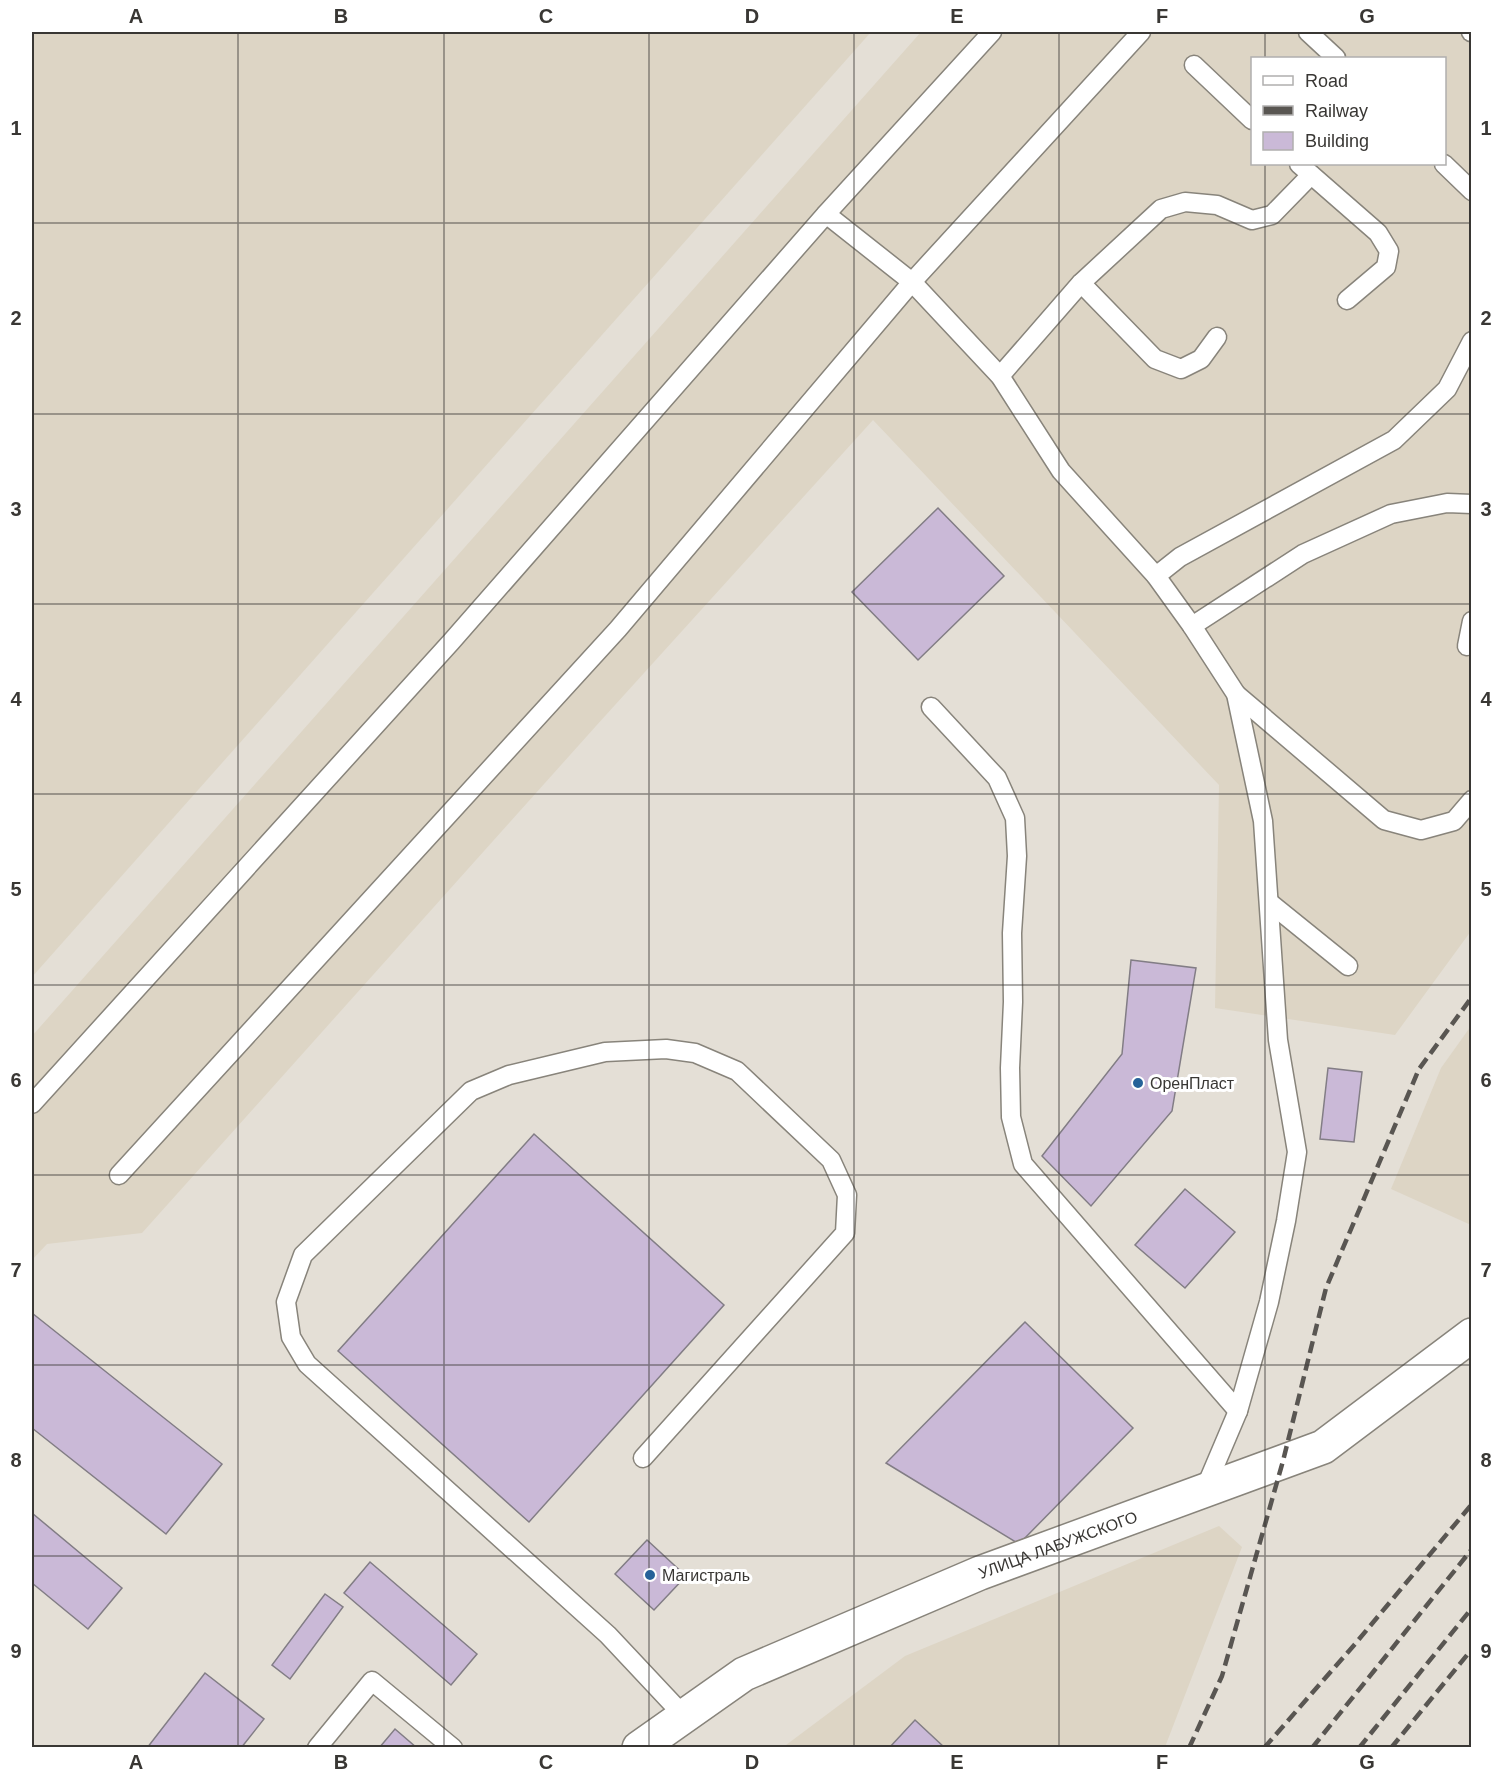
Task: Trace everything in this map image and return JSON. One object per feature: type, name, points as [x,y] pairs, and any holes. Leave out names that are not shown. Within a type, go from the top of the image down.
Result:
[{"type":"street","name":"УЛИЦА ЛАБУЖСКОГО","points":[[639,1748],[744,1674],[980,1573],[1323,1447],[1472,1335]]},
{"type":"lane","points":[[32,1104],[451,642],[826,214],[992,32]]},
{"type":"lane","points":[[119,1175],[618,629],[912,282],[1141,32]]},
{"type":"lane","points":[[1308,32],[1335,57]]},
{"type":"lane","points":[[1194,65],[1251,119]]},
{"type":"lane","points":[[1445,165],[1472,191]]},
{"type":"lane","points":[[1000,376],[1081,283],[1161,209],[1185,202],[1217,205],[1252,220],[1272,215],[1305,169],[1378,232],[1389,251],[1386,267],[1347,300]]},
{"type":"lane","points":[[826,214],[912,282],[1000,376],[1061,471],[1156,576],[1236,694],[1384,819],[1421,830],[1454,821],[1472,800]]},
{"type":"lane","points":[[1081,283],[1155,359],[1181,369],[1201,359],[1217,337]]},
{"type":"lane","points":[[1156,576],[1180,556],[1394,440],[1446,389],[1472,341]]},
{"type":"lane","points":[[1192,626],[1303,554],[1391,514],[1447,503],[1472,504]]},
{"type":"lane","points":[[1467,646],[1472,621]]},
{"type":"lane","points":[[1204,1491],[1238,1412],[1269,1302],[1286,1221],[1296,1152],[1278,1040],[1263,821],[1236,694]]},
{"type":"lane","points":[[931,707],[997,778],[1015,818],[1017,856],[1012,933],[1011,1117],[1023,1164],[1238,1412]]},
{"type":"lane","points":[[1270,903],[1348,966]]},
{"type":"lane","points":[[643,1458],[845,1233],[847,1195],[831,1160],[737,1071],[695,1053],[666,1049],[605,1052],[508,1075],[471,1091],[303,1255],[286,1302],[291,1337],[307,1364],[608,1635],[684,1716]]},
{"type":"lane","points":[[317,1748],[372,1681],[453,1748]]},
{"type":"shaded area","points":[[32,32],[871,32],[32,977]]},
{"type":"shaded area","points":[[921,32],[1471,32],[1471,931],[1395,1035],[1215,1008],[1219,785],[873,420],[142,1233],[47,1244],[32,1260],[32,1036]]},
{"type":"shaded area","points":[[1471,1026],[1472,1225],[1391,1189],[1441,1068]]},
{"type":"shaded area","points":[[1219,1526],[1242,1547],[1165,1747],[782,1748],[905,1656]]},
{"type":"building","points":[[938,508],[1004,576],[918,660],[852,592]]},
{"type":"building","name":"ОренПласт","points":[[1131,960],[1196,968],[1172,1111],[1091,1206],[1042,1156],[1122,1054]]},
{"type":"building","points":[[1328,1068],[1362,1072],[1354,1142],[1320,1139]]},
{"type":"building","points":[[534,1134],[724,1305],[529,1522],[338,1351]]},
{"type":"building","points":[[1185,1189],[1235,1232],[1185,1288],[1135,1245]]},
{"type":"building","points":[[32,1313],[222,1464],[166,1534],[32,1428]]},
{"type":"building","points":[[1025,1322],[1133,1428],[1019,1544],[886,1463]]},
{"type":"building","points":[[32,1513],[122,1588],[88,1629],[32,1583]]},
{"type":"building","name":"Магистраль","points":[[647,1540],[686,1576],[654,1610],[615,1574]]},
{"type":"building","points":[[370,1562],[477,1654],[451,1685],[344,1593]]},
{"type":"building","points":[[325,1594],[343,1607],[290,1679],[272,1665]]},
{"type":"building","points":[[205,1673],[264,1719],[241,1748],[147,1748]]},
{"type":"building","points":[[915,1720],[945,1748],[889,1748]]},
{"type":"building","points":[[395,1729],[417,1748],[379,1748]]},
{"type":"railway","points":[[1189,1748],[1222,1676],[1283,1461],[1326,1288],[1419,1069],[1472,997]]},
{"type":"railway","points":[[1264,1748],[1472,1504]]},
{"type":"railway","points":[[1312,1748],[1472,1549]]},
{"type":"railway","points":[[1359,1748],[1472,1608]]},
{"type":"railway","points":[[1391,1748],[1472,1649]]},
{"type":"place","name":"ОренПласт","points":[[1138,1083]]},
{"type":"place","name":"Магистраль","points":[[650,1575]]}]
